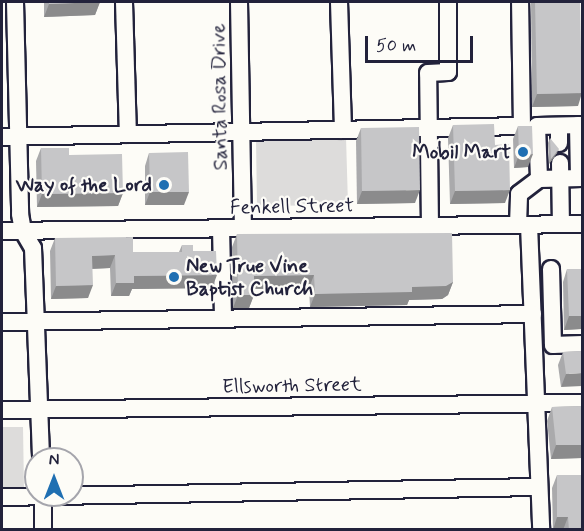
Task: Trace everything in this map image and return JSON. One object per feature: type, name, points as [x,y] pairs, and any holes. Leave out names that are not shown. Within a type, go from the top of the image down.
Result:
[{"type":"street","points":[[15,2],[23,231],[33,248],[41,447]]},
{"type":"street","points":[[124,2],[128,134]]},
{"type":"street","name":"Santa Rosa Drive","points":[[239,2],[243,228]]},
{"type":"street","points":[[339,2],[343,130]]},
{"type":"street","points":[[430,226],[428,74],[448,72],[448,2]]},
{"type":"street","points":[[2,136],[522,126],[520,2]]},
{"type":"street","points":[[539,179],[537,126],[559,134],[580,125],[581,178],[560,171],[539,179],[519,194],[531,270],[541,530]]},
{"type":"street","points":[[560,171],[561,224]]},
{"type":"street","name":"Fenkell Street","points":[[2,231],[582,224]]},
{"type":"street","points":[[221,228],[223,318]]},
{"type":"street","points":[[551,269],[553,345],[582,344]]},
{"type":"street","points":[[531,270],[572,269]]},
{"type":"street","points":[[2,322],[533,314]]},
{"type":"street","name":"Ellsworth Street","points":[[2,410],[582,403]]},
{"type":"street","points":[[84,495],[539,487]]},
{"type":"street","points":[[2,497],[24,496]]},
{"type":"street","points":[[43,507],[43,530]]},
{"type":"shaded area","points":[[346,137],[348,205],[257,206],[256,139]]},
{"type":"shaded area","points":[[2,427],[23,427],[24,490],[2,491]]},
{"type":"building","points":[[49,2],[100,2],[49,4]]},
{"type":"building","points":[[535,2],[580,2],[582,93],[537,94]]},
{"type":"building","points":[[494,124],[495,145],[509,144],[510,190],[455,191],[453,125]]},
{"type":"building","points":[[518,126],[532,126],[533,154],[519,155]]},
{"type":"building","points":[[419,127],[420,190],[362,191],[361,128]]},
{"type":"building","points":[[550,138],[559,149],[551,159]]},
{"type":"building","points":[[41,148],[69,148],[69,155],[122,154],[123,193],[42,194]]},
{"type":"building","points":[[188,152],[189,192],[150,192],[149,153]]},
{"type":"building","points":[[452,233],[453,282],[446,286],[412,287],[412,292],[315,294],[314,275],[254,276],[254,295],[238,295],[237,234]]},
{"type":"building","points":[[133,237],[133,252],[182,252],[182,245],[193,245],[193,251],[216,251],[217,275],[134,276],[134,283],[116,283],[115,255],[92,256],[93,285],[56,286],[55,238]]},
{"type":"building","points":[[567,269],[582,269],[582,316],[569,316]]},
{"type":"building","points":[[582,351],[582,373],[566,374],[563,352]]},
{"type":"building","points":[[582,406],[582,445],[556,445],[552,407]]},
{"type":"building","points":[[557,475],[582,475],[582,530],[569,530],[568,517],[557,517]]},
{"type":"place","name":"Mobil Mart","points":[[523,152]]},
{"type":"place","name":"Way of the Lord","points":[[164,185]]},
{"type":"place","name":"New True Vine Baptist Church","points":[[174,277]]}]
